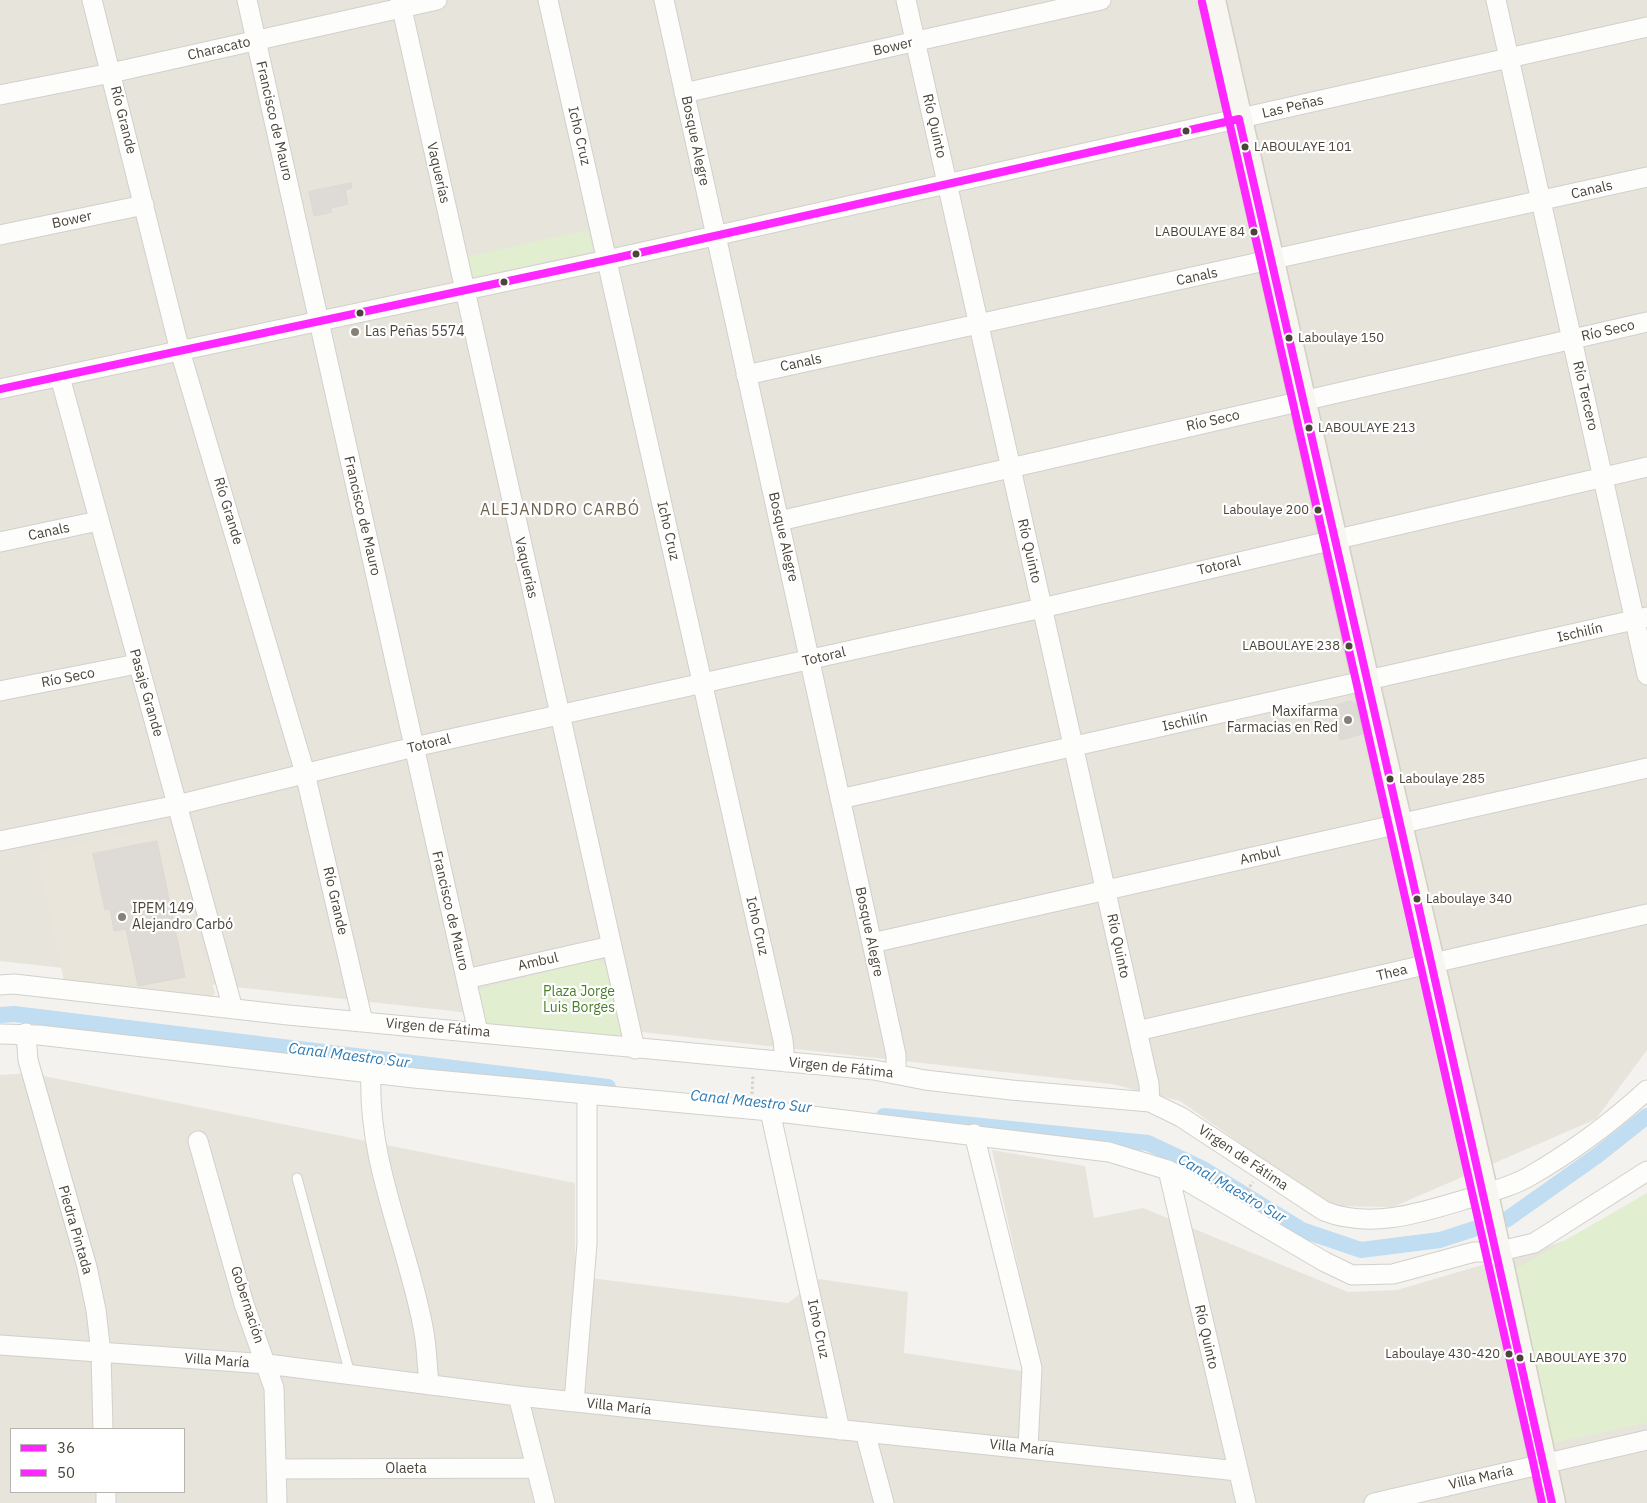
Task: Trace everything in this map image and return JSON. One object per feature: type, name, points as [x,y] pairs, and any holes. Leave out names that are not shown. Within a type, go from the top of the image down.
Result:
[{"type":"main road","points":[[1212,0],[1304,400],[1366,682],[1485,1194],[1496,1252],[1552,1503]]},
{"type":"street","name":"Río Grande","points":[[92,0],[180,351],[305,773],[364,1022]]},
{"type":"street","name":"Francisco de Mauro","points":[[247,0],[478,1032]]},
{"type":"street","name":"Characato","points":[[0,95],[111,73],[401,4],[437,0]]},
{"type":"street","name":"Icho Cruz","points":[[548,0],[783,1040],[785,1062]]},
{"type":"street","name":"Bosque Alegre","points":[[664,0],[872,943],[896,1055],[896,1074]]},
{"type":"street","name":"Río Quinto","points":[[906,0],[1149,1084],[1150,1102]]},
{"type":"street","name":"Bower","points":[[684,93],[1102,0]]},
{"type":"street","name":"Río Tercero","points":[[1496,0],[1603,478],[1641,619],[1647,675]]},
{"type":"street","name":"Vaquerías","points":[[401,4],[634,1048]]},
{"type":"street","name":"Las Peñas","points":[[0,389],[607,260],[1647,27]]},
{"type":"street","name":"Canals","points":[[746,375],[1541,202],[1647,177]]},
{"type":"street","name":"Bower","points":[[0,235],[144,205]]},
{"type":"street","name":"Río Seco","points":[[779,521],[1647,322]]},
{"type":"street","name":"Pasaje Grande","points":[[60,377],[137,664],[233,1009]]},
{"type":"street","name":"Totoral","points":[[0,841],[177,804],[414,747],[1042,608],[1647,467]]},
{"type":"street","name":"Canals","points":[[0,542],[98,521]]},
{"type":"street","name":"Ischilín","points":[[840,799],[1641,619]]},
{"type":"street","name":"Río Seco","points":[[0,691],[137,664]]},
{"type":"street","name":"Ambul","points":[[872,943],[1106,892],[1647,768]]},
{"type":"street","name":"Thea","points":[[1137,1031],[1647,914]]},
{"type":"street","name":"Ambul","points":[[466,979],[611,946]]},
{"type":"street","name":"Virgen de Fátima","points":[[0,985],[14,984],[233,1009],[874,1070],[920,1079],[1011,1090],[1150,1102],[1181,1117],[1324,1211],[1346,1218],[1402,1217],[1510,1186],[1530,1176],[1610,1121],[1647,1090]]},
{"type":"street","points":[[0,1034],[26,1034],[371,1073],[770,1111],[974,1134],[1109,1152],[1168,1170],[1326,1262],[1352,1275],[1393,1274],[1474,1252],[1496,1252],[1534,1243],[1647,1171]]},
{"type":"street","name":"Piedra Pintada","points":[[26,1034],[28,1060],[87,1267],[101,1353],[104,1428]]},
{"type":"street","points":[[371,1073],[370,1102],[373,1128],[381,1170],[423,1326],[429,1385]]},
{"type":"street","points":[[574,1402],[587,1244],[587,1094]]},
{"type":"street","name":"Icho Cruz","points":[[770,1111],[840,1430]]},
{"type":"street","points":[[974,1134],[1032,1368],[1028,1448]]},
{"type":"street","name":"Gobernación","points":[[198,1141],[244,1304],[274,1388],[277,1503]]},
{"type":"street","name":"Río Quinto","points":[[1168,1170],[1246,1503]]},
{"type":"street","name":"Villa María","points":[[0,1345],[267,1364],[518,1396],[1238,1471]]},
{"type":"street","points":[[518,1396],[546,1503]]},
{"type":"street","points":[[866,1432],[884,1503]]},
{"type":"street","name":"Villa María","points":[[1374,1503],[1647,1440]]},
{"type":"street","name":"Olaeta","points":[[276,1469],[536,1468]]},
{"type":"lane","points":[[297,1178],[350,1374]]},
{"type":"path","points":[[751,1109],[754,1059]]},
{"type":"path","points":[[1235,1208],[1261,1170]]},
{"type":"shaded area","points":[[0,0],[1647,0],[1647,1050],[1596,1119],[1393,1207],[1330,1206],[1180,1101],[1112,1084],[0,961]]},
{"type":"shaded area","name":"IPEM 149 Alejandro Carbó","points":[[160,827],[169,834],[215,993],[210,999],[64,981],[37,853]]},
{"type":"shaded area","points":[[29,1073],[575,1183],[575,1276],[788,1303],[819,1279],[908,1292],[904,1353],[1042,1374],[992,1150],[1085,1166],[1094,1218],[1143,1208],[1348,1292],[1397,1290],[1581,1236],[1647,1207],[1647,1503],[0,1503],[0,1075]]},
{"type":"green space","points":[[588,230],[593,251],[471,278],[466,257]]},
{"type":"green space","name":"Plaza Jorge Luis Borges","points":[[596,959],[607,966],[624,1035],[618,1040],[490,1028],[485,1024],[477,990]]},
{"type":"green space","points":[[1647,1193],[1647,1423],[1553,1443],[1512,1271]]},
{"type":"building","points":[[351,183],[352,188],[345,190],[348,204],[331,208],[332,212],[314,216],[309,192]]},
{"type":"building","name":"Maxifarma Farmacias en Red","points":[[1350,701],[1359,706],[1366,733],[1340,740],[1331,707]]},
{"type":"building","points":[[157,841],[185,977],[138,986],[126,929],[114,931],[110,909],[105,910],[93,854]]},
{"type":"waterway","name":"Canal Maestro Sur","points":[[0,1015],[14,1014],[608,1087]]},
{"type":"waterway","name":"Canal Maestro Sur","points":[[884,1116],[1148,1143],[1203,1169],[1302,1230],[1361,1250],[1440,1240],[1477,1228]]},
{"type":"waterway","name":"Canal Maestro Sur","points":[[1506,1220],[1598,1155],[1647,1116]]},
{"type":"transit line","name":"50","points":[[1202,2],[1501,1315],[1542,1503]]},
{"type":"transit line","name":"36","points":[[1239,119],[1552,1503]]},
{"type":"transit line","name":"36","points":[[0,389],[607,260],[1239,119]]},
{"type":"place","name":"LABOULAYE 101","points":[[1245,147]]},
{"type":"place","name":"LABOULAYE 84","points":[[1254,232]]},
{"type":"place","name":"Las Peñas 5574","points":[[355,332]]},
{"type":"place","name":"Laboulaye 150","points":[[1289,338]]},
{"type":"place","name":"LABOULAYE 213","points":[[1309,428]]},
{"type":"place","name":"Laboulaye 200","points":[[1318,510]]},
{"type":"place","name":"LABOULAYE 238","points":[[1349,646]]},
{"type":"place","name":"Maxifarma Farmacias en Red","points":[[1348,720]]},
{"type":"place","name":"Laboulaye 285","points":[[1390,779]]},
{"type":"place","name":"Laboulaye 340","points":[[1417,899]]},
{"type":"place","name":"IPEM 149 Alejandro Carbó","points":[[122,917]]},
{"type":"place","name":"Laboulaye 430-420","points":[[1509,1354]]},
{"type":"place","name":"LABOULAYE 370","points":[[1520,1358]]},
{"type":"district","name":"ALEJANDRO CARBÓ","points":[[560,510]]}]
